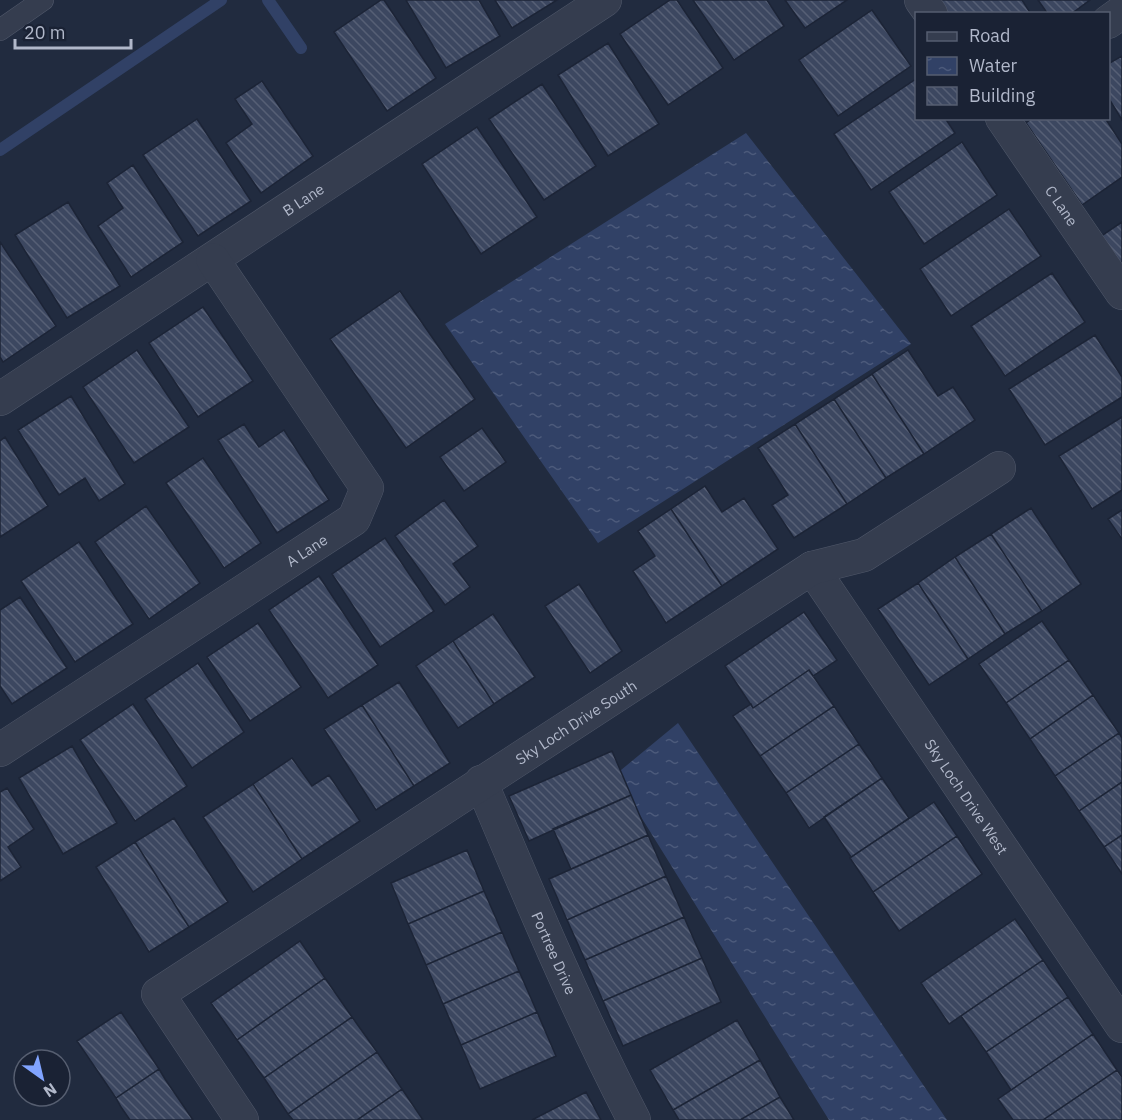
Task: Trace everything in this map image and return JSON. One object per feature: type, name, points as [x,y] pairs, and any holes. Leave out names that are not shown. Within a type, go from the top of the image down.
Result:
[{"type":"street","name":"B Lane","points":[[0,399],[605,0]]},
{"type":"street","name":"C Lane","points":[[1003,120],[1122,293]]},
{"type":"street","name":"A Lane","points":[[0,750],[354,519],[367,488],[213,260]]},
{"type":"street","name":"Sky Loch Drive South","points":[[242,1120],[158,994],[812,568],[864,555],[999,468]]},
{"type":"street","name":"Sky Loch Drive West","points":[[812,568],[1122,1026]]},
{"type":"street","name":"Portree Drive","points":[[481,782],[557,961],[606,1067],[634,1120]]},
{"type":"lane","points":[[0,30],[43,0]]},
{"type":"water","points":[[746,133],[911,344],[598,543],[445,324]]},
{"type":"water","points":[[678,723],[947,1120],[829,1120],[615,775]]},
{"type":"building","points":[[384,0],[436,78],[387,111],[334,32]]},
{"type":"building","points":[[406,0],[479,0],[500,36],[446,68]]},
{"type":"building","points":[[495,0],[557,0],[512,28]]},
{"type":"building","points":[[670,0],[677,0],[723,68],[668,105],[620,34]]},
{"type":"building","points":[[693,0],[767,0],[784,26],[734,60]]},
{"type":"building","points":[[785,0],[847,0],[805,28]]},
{"type":"building","points":[[937,0],[1022,0],[1030,12],[945,12]]},
{"type":"building","points":[[1038,0],[1090,0],[1074,12],[1047,12]]},
{"type":"building","points":[[872,10],[911,66],[838,116],[799,60]]},
{"type":"building","points":[[608,43],[659,124],[608,156],[558,75]]},
{"type":"building","points":[[1122,56],[1122,120],[1110,100],[1110,63]]},
{"type":"building","points":[[915,80],[915,120],[946,120],[955,133],[871,190],[834,134]]},
{"type":"building","points":[[262,81],[313,156],[261,193],[226,143],[252,124],[235,99]]},
{"type":"building","points":[[542,84],[596,166],[544,200],[489,119]]},
{"type":"building","points":[[197,119],[251,201],[198,236],[143,155]]},
{"type":"building","points":[[1030,120],[1106,120],[1122,144],[1122,177],[1082,205],[1026,123]]},
{"type":"building","points":[[477,127],[537,217],[481,254],[422,164]]},
{"type":"building","points":[[962,142],[997,195],[924,244],[889,192]]},
{"type":"building","points":[[133,165],[183,242],[131,277],[98,226],[123,208],[107,183]]},
{"type":"building","points":[[68,202],[120,286],[67,318],[15,235]]},
{"type":"building","points":[[1009,209],[1041,256],[951,316],[920,269]]},
{"type":"building","points":[[1122,222],[1122,270],[1100,237]]},
{"type":"building","points":[[0,242],[56,326],[3,362],[0,357]]},
{"type":"building","points":[[1052,273],[1085,322],[1005,376],[971,326]]},
{"type":"building","points":[[400,291],[475,399],[406,448],[330,339]]},
{"type":"building","points":[[203,307],[253,381],[198,417],[149,343]]},
{"type":"building","points":[[1095,335],[1122,377],[1122,397],[1045,445],[1009,389]]},
{"type":"building","points":[[137,350],[189,427],[134,463],[83,387]]},
{"type":"building","points":[[908,350],[938,396],[953,387],[975,420],[924,454],[872,374]]},
{"type":"building","points":[[872,374],[924,454],[886,478],[834,399]]},
{"type":"building","points":[[71,396],[125,484],[99,501],[85,478],[59,495],[18,430]]},
{"type":"building","points":[[834,399],[886,478],[847,504],[795,424]]},
{"type":"building","points":[[1122,417],[1122,490],[1092,509],[1059,456]]},
{"type":"building","points":[[244,424],[259,447],[284,430],[329,500],[277,533],[218,440]]},
{"type":"building","points":[[795,424],[847,504],[794,538],[772,505],[788,495],[758,448]]},
{"type":"building","points":[[482,428],[506,462],[464,491],[440,457]]},
{"type":"building","points":[[5,437],[48,506],[0,537],[0,441]]},
{"type":"building","points":[[203,458],[261,543],[224,568],[166,483]]},
{"type":"building","points":[[705,486],[722,512],[744,498],[778,549],[722,586],[671,509]]},
{"type":"building","points":[[444,500],[478,546],[453,564],[470,587],[445,605],[395,536]]},
{"type":"building","points":[[146,506],[200,583],[149,619],[95,542]]},
{"type":"building","points":[[1031,508],[1081,584],[1042,611],[991,534]]},
{"type":"building","points":[[671,509],[722,586],[666,623],[633,571],[655,556],[638,531]]},
{"type":"building","points":[[1122,510],[1122,539],[1108,519]]},
{"type":"building","points":[[991,534],[1042,611],[1005,634],[955,557]]},
{"type":"building","points":[[385,538],[434,611],[380,647],[332,574]]},
{"type":"building","points":[[79,542],[133,624],[75,662],[21,581]]},
{"type":"building","points":[[955,557],[1005,634],[968,659],[918,583]]},
{"type":"building","points":[[319,576],[378,665],[328,698],[269,610]]},
{"type":"building","points":[[918,583],[968,659],[929,685],[878,609]]},
{"type":"building","points":[[579,584],[622,651],[590,673],[545,606]]},
{"type":"building","points":[[20,597],[67,668],[12,704],[0,686],[0,610]]},
{"type":"building","points":[[804,612],[837,660],[813,676],[809,670],[753,708],[725,666]]},
{"type":"building","points":[[493,614],[535,677],[494,704],[453,641]]},
{"type":"building","points":[[1042,621],[1069,660],[1006,703],[979,664]]},
{"type":"building","points":[[258,623],[301,687],[250,721],[207,657]]},
{"type":"building","points":[[453,641],[494,704],[458,728],[416,666]]},
{"type":"building","points":[[1069,660],[1093,695],[1030,739],[1006,703]]},
{"type":"building","points":[[198,663],[244,732],[192,768],[145,699]]},
{"type":"building","points":[[809,670],[834,706],[760,756],[733,716],[751,704],[753,708]]},
{"type":"building","points":[[399,682],[450,763],[414,786],[362,705]]},
{"type":"building","points":[[1093,695],[1119,733],[1055,776],[1030,739]]},
{"type":"building","points":[[133,704],[187,786],[135,821],[80,740]]},
{"type":"building","points":[[362,705],[414,786],[376,810],[324,729]]},
{"type":"building","points":[[834,706],[859,744],[786,793],[760,756]]},
{"type":"building","points":[[1119,733],[1122,738],[1122,782],[1079,811],[1055,776]]},
{"type":"building","points":[[859,744],[882,778],[809,828],[786,793]]},
{"type":"building","points":[[72,746],[117,823],[63,854],[19,778]]},
{"type":"building","points":[[612,751],[631,795],[529,841],[509,796]]},
{"type":"building","points":[[292,758],[312,786],[329,775],[360,821],[302,859],[253,784]]},
{"type":"building","points":[[882,778],[909,818],[851,857],[824,817]]},
{"type":"building","points":[[1122,782],[1122,835],[1104,847],[1079,811]]},
{"type":"building","points":[[253,784],[302,859],[253,892],[203,817]]},
{"type":"building","points":[[7,788],[34,829],[8,847],[21,867],[0,881],[0,792]]},
{"type":"building","points":[[631,795],[648,835],[571,869],[553,829]]},
{"type":"building","points":[[934,802],[957,836],[873,892],[850,858]]},
{"type":"building","points":[[174,818],[228,902],[189,927],[135,842]]},
{"type":"building","points":[[648,835],[666,876],[567,920],[549,879]]},
{"type":"building","points":[[1122,835],[1122,874],[1104,847]]},
{"type":"building","points":[[957,836],[982,874],[899,931],[873,892]]},
{"type":"building","points":[[135,842],[189,927],[149,952],[96,867]]},
{"type":"building","points":[[467,850],[484,891],[408,924],[391,883]]},
{"type":"building","points":[[666,876],[684,917],[585,960],[567,920]]},
{"type":"building","points":[[484,891],[502,932],[426,965],[408,924]]},
{"type":"building","points":[[684,917],[702,958],[603,1001],[585,960]]},
{"type":"building","points":[[1015,919],[1043,960],[949,1024],[921,983]]},
{"type":"building","points":[[502,932],[519,971],[443,1004],[426,965]]},
{"type":"building","points":[[300,941],[325,978],[237,1040],[211,1003]]},
{"type":"building","points":[[702,958],[721,1002],[623,1046],[603,1001]]},
{"type":"building","points":[[1043,960],[1068,997],[986,1052],[961,1016]]},
{"type":"building","points":[[519,971],[537,1012],[461,1045],[443,1004]]},
{"type":"building","points":[[325,978],[352,1017],[264,1078],[237,1040]]},
{"type":"building","points":[[1068,997],[1093,1034],[1011,1090],[986,1052]]},
{"type":"building","points":[[121,1012],[159,1069],[116,1098],[77,1041]]},
{"type":"building","points":[[537,1012],[556,1056],[480,1089],[461,1045]]},
{"type":"building","points":[[352,1017],[377,1052],[288,1114],[264,1078]]},
{"type":"building","points":[[737,1020],[760,1060],[673,1110],[650,1070]]},
{"type":"building","points":[[1093,1034],[1117,1070],[1043,1120],[1013,1120],[998,1099]]},
{"type":"building","points":[[377,1052],[402,1089],[357,1120],[293,1120],[288,1114]]},
{"type":"building","points":[[760,1060],[780,1097],[740,1120],[679,1120],[673,1110]]},
{"type":"building","points":[[159,1069],[193,1120],[130,1120],[121,1107],[116,1098]]},
{"type":"building","points":[[1117,1070],[1122,1077],[1122,1120],[1043,1120]]},
{"type":"building","points":[[402,1089],[423,1120],[357,1120]]},
{"type":"building","points":[[586,1092],[601,1120],[532,1120]]},
{"type":"building","points":[[780,1097],[794,1120],[740,1120]]},
{"type":"waterway","points":[[0,150],[221,0]]},
{"type":"waterway","points":[[268,0],[301,48]]}]
